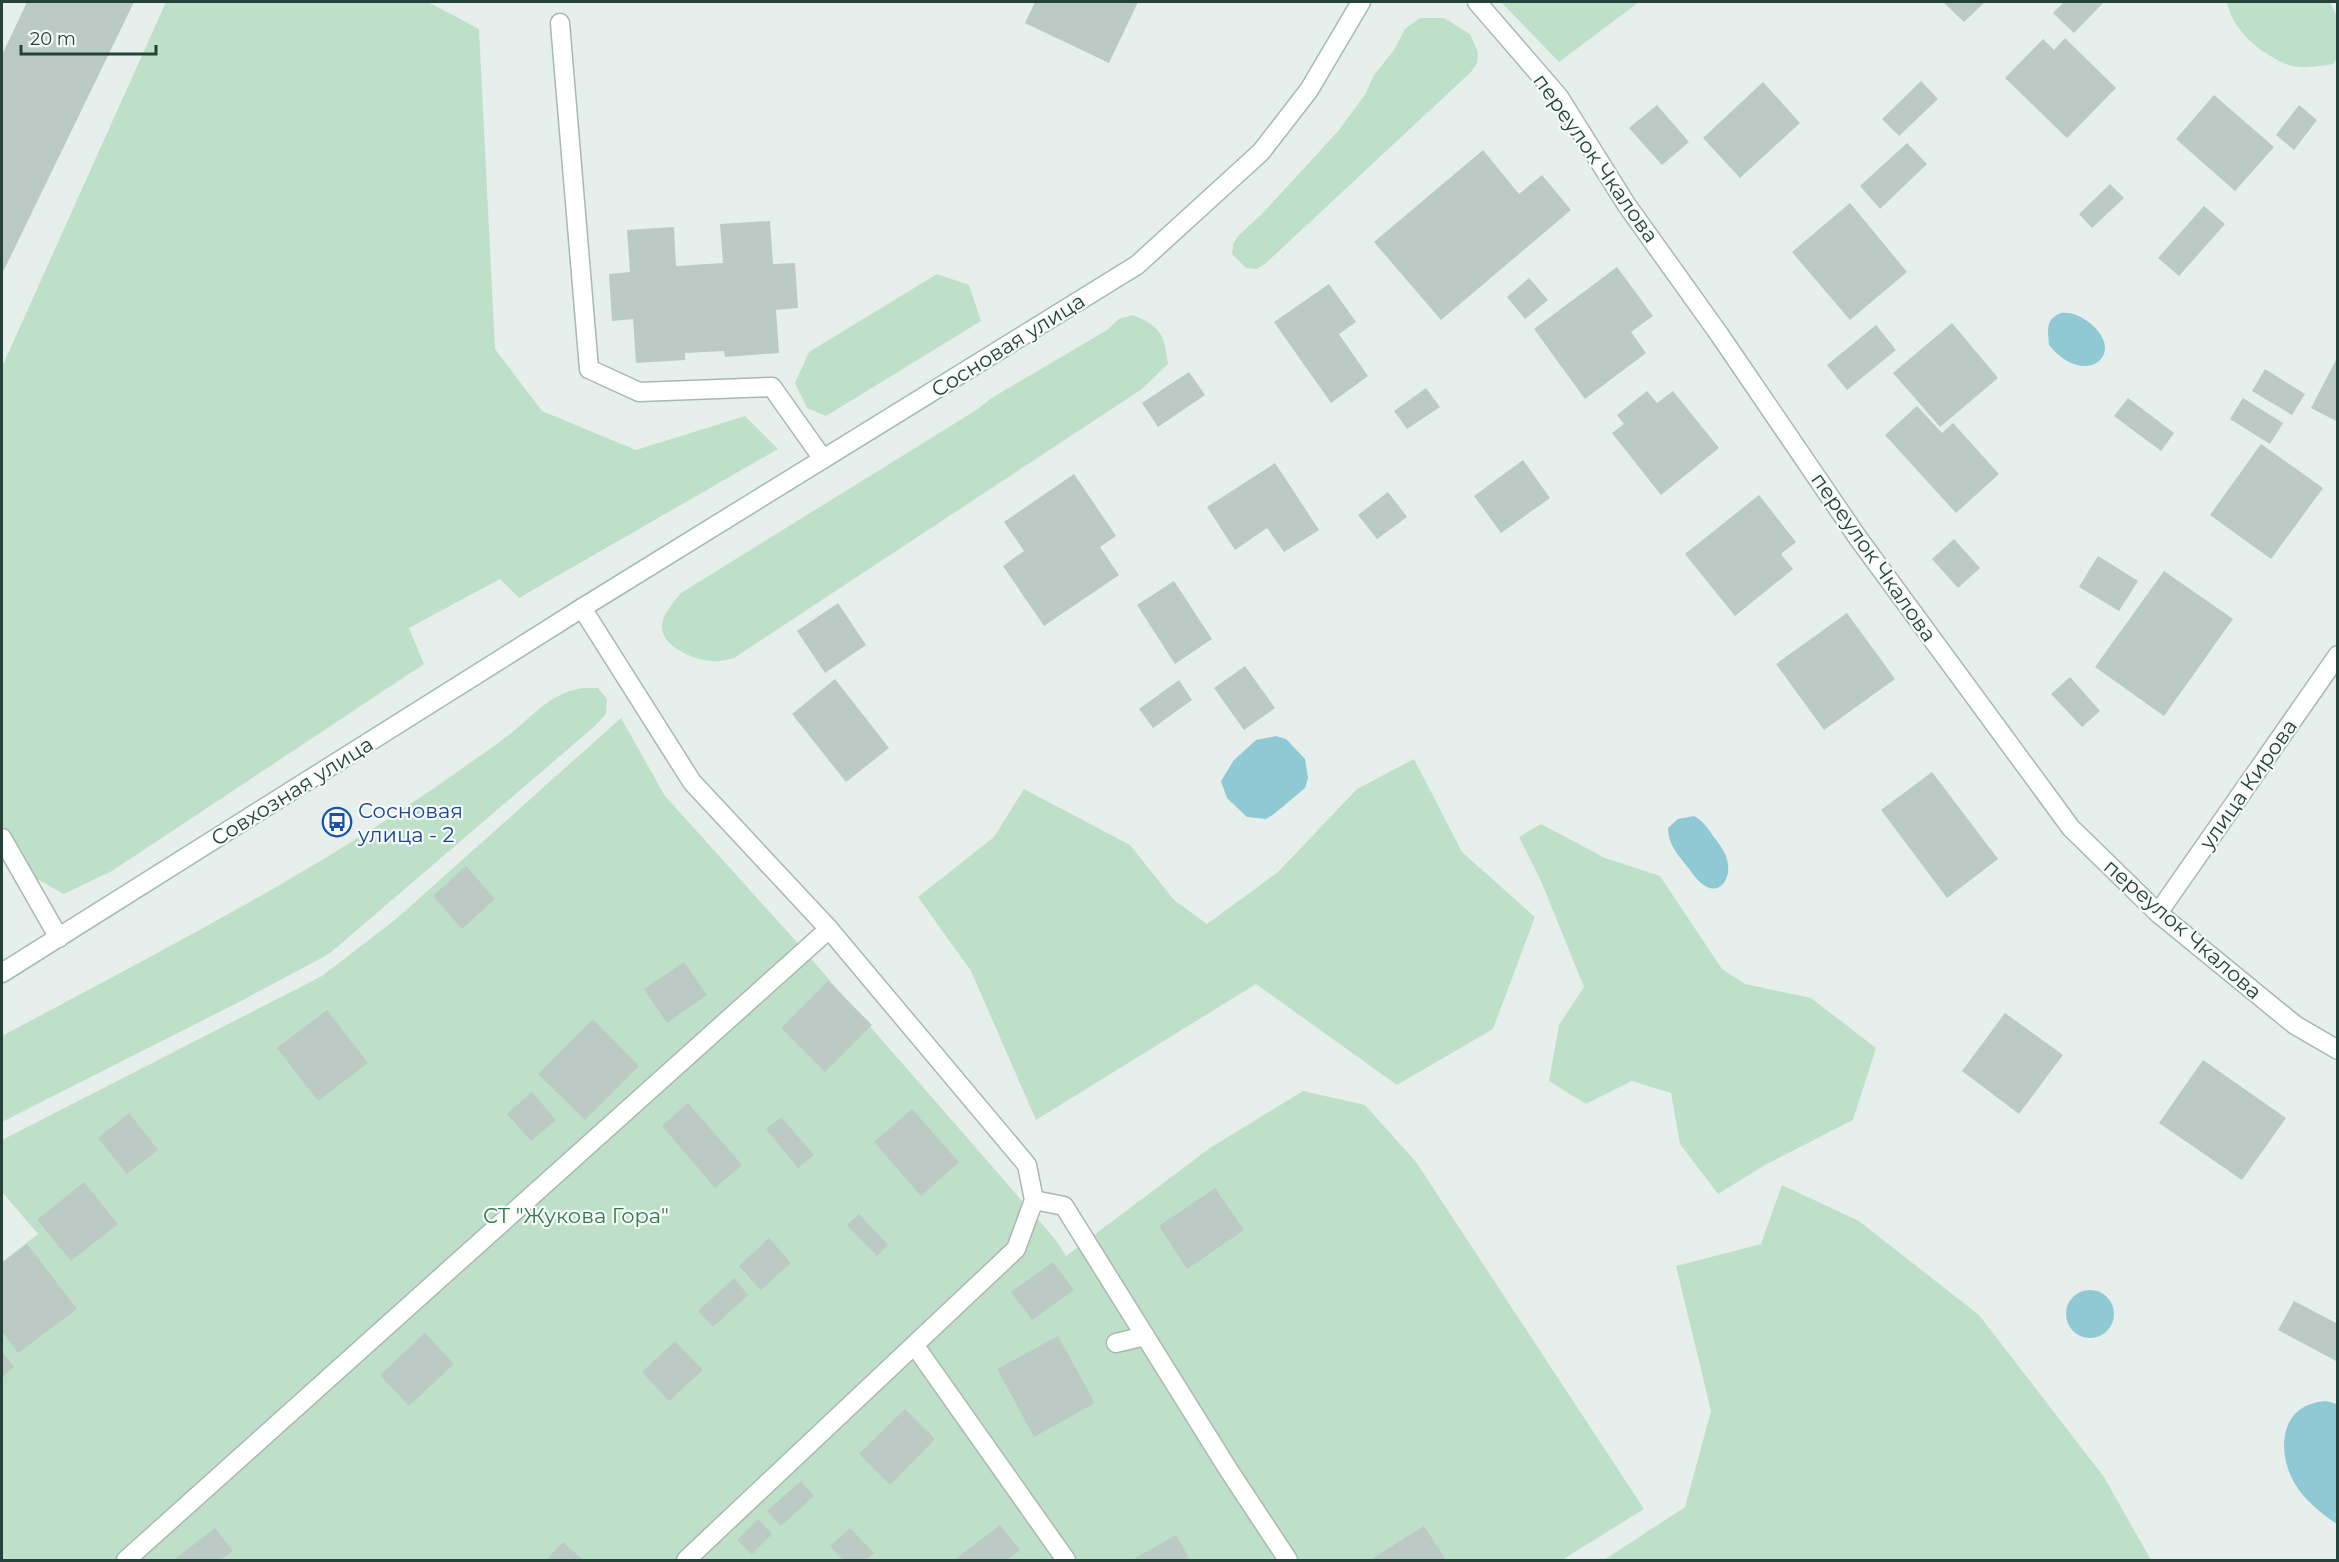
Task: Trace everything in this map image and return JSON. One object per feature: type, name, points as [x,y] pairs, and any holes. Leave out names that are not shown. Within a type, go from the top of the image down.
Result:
[{"type":"street","name":"Сосновая улица","points":[[582,608],[1137,265],[1262,152],[1309,90],[1361,2]]},
{"type":"street","name":"переулок Чкалова","points":[[1477,2],[1559,97],[1626,204],[1719,334],[1858,538],[2072,828],[2158,913],[2295,1025],[2337,1050]]},
{"type":"street","points":[[560,23],[589,369],[639,392],[772,387],[823,459]]},
{"type":"street","points":[[582,608],[692,782],[829,929],[1027,1165],[1034,1200],[1016,1249],[686,1560]]},
{"type":"street","name":"Совхозная улица","points":[[2,974],[582,608]]},
{"type":"street","name":"улица Кирова","points":[[2158,913],[2337,656]]},
{"type":"street","points":[[2,838],[59,938]]},
{"type":"street","points":[[126,1560],[829,929]]},
{"type":"street","points":[[1034,1200],[1064,1206],[1228,1469],[1288,1560]]},
{"type":"street","points":[[1116,1343],[1145,1336]]},
{"type":"street","points":[[915,1346],[1066,1560]]},
{"type":"green space","points":[[166,2],[428,2],[479,29],[495,349],[542,411],[636,450],[745,416],[778,449],[519,598],[500,579],[409,628],[424,664],[112,871],[64,894],[28,874],[2,824],[2,367]]},
{"type":"green space","points":[[1501,2],[1639,2],[1559,62]]},
{"type":"green space","points":[[2227,2],[2330,2],[2337,16],[2337,58],[2333,64],[2303,67],[2291,66],[2276,59],[2257,47],[2241,31]]},
{"type":"green space","points":[[1420,18],[1444,18],[1470,34],[1478,52],[1477,63],[1471,72],[1265,264],[1257,269],[1246,268],[1232,254],[1233,244],[1238,236],[1262,214],[1339,130],[1366,93],[1374,75],[1394,50],[1405,29]]},
{"type":"green space","points":[[937,274],[969,285],[981,321],[826,416],[807,408],[795,383],[809,352]]},
{"type":"green space","points":[[1132,315],[1149,323],[1159,332],[1165,345],[1168,364],[1142,389],[734,658],[714,661],[696,658],[679,650],[666,639],[662,625],[664,616],[681,593],[978,409],[990,399],[1107,330],[1119,319]]},
{"type":"green space","points":[[583,688],[598,688],[607,699],[606,714],[595,726],[329,954],[2,1122],[2,1036],[295,876],[409,805],[496,744],[555,698]]},
{"type":"green space","name":"СТ \"Жукова Гора\"","points":[[621,718],[665,796],[786,930],[1004,1180],[1055,1239],[1066,1256],[1210,1148],[1303,1091],[1365,1105],[1416,1162],[1644,1509],[1562,1560],[2,1560],[2,1262],[38,1234],[2,1192],[2,1140],[322,976],[396,919]]},
{"type":"green space","points":[[1414,759],[1462,852],[1535,917],[1493,1029],[1397,1085],[1256,984],[1036,1120],[971,971],[918,897],[994,837],[1024,789],[1130,845],[1174,900],[1207,924],[1278,872],[1357,789]]},
{"type":"green space","points":[[1541,824],[1605,858],[1660,876],[1722,969],[1745,984],[1811,998],[1876,1048],[1853,1120],[1765,1165],[1718,1194],[1680,1144],[1671,1093],[1632,1081],[1586,1104],[1549,1081],[1559,1025],[1584,987],[1541,881],[1519,837]]},
{"type":"green space","points":[[1782,1185],[1859,1221],[1979,1315],[2104,1477],[2151,1560],[1604,1560],[1685,1507],[1711,1411],[1676,1266],[1761,1244]]},
{"type":"water","points":[[2061,313],[2081,317],[2091,324],[2101,336],[2105,347],[2103,356],[2097,363],[2087,366],[2076,365],[2062,358],[2049,345],[2050,322],[2052,318]]},
{"type":"water","points":[[1276,736],[1286,739],[1305,759],[1308,778],[1305,788],[1266,819],[1247,817],[1227,798],[1221,781],[1234,760],[1256,740]]},
{"type":"water","points":[[1694,816],[1707,827],[1726,857],[1727,877],[1725,882],[1717,888],[1707,887],[1699,881],[1671,843],[1668,828],[1678,819]]},
{"type":"water","points":[[2090,1290],[2107,1297],[2114,1314],[2107,1331],[2090,1338],[2073,1331],[2066,1314],[2073,1297]]},
{"type":"water","points":[[2326,1401],[2337,1404],[2337,1524],[2322,1513],[2299,1490],[2286,1463],[2284,1448],[2285,1434],[2290,1422],[2298,1412],[2310,1404]]},
{"type":"building","points":[[27,2],[134,2],[2,274],[2,55]]},
{"type":"building","points":[[1035,2],[1138,2],[1109,63],[1025,23]]},
{"type":"building","points":[[1943,2],[1985,2],[1964,22]]},
{"type":"building","points":[[2064,2],[2104,2],[2074,33],[2053,13]]},
{"type":"building","points":[[2065,38],[2116,88],[2067,138],[2005,78],[2043,39],[2054,50]]},
{"type":"building","points":[[1921,81],[1938,99],[1899,136],[1882,119]]},
{"type":"building","points":[[1763,82],[1800,123],[1740,178],[1703,138]]},
{"type":"building","points":[[2214,95],[2274,147],[2235,191],[2176,139]]},
{"type":"building","points":[[1657,105],[1689,142],[1662,165],[1629,128]]},
{"type":"building","points":[[2299,105],[2317,120],[2294,150],[2276,135]]},
{"type":"building","points":[[1907,143],[1927,164],[1880,209],[1860,186]]},
{"type":"building","points":[[1483,150],[1519,194],[1542,175],[1571,210],[1441,320],[1374,242]]},
{"type":"building","points":[[2110,184],[2124,198],[2092,228],[2079,214]]},
{"type":"building","points":[[1850,203],[1907,272],[1850,320],[1792,252]]},
{"type":"building","points":[[2204,206],[2225,224],[2179,276],[2158,258]]},
{"type":"building","points":[[770,221],[773,264],[795,263],[798,308],[776,310],[779,353],[725,357],[724,351],[685,353],[685,360],[636,363],[633,319],[612,321],[609,274],[630,272],[627,230],[674,227],[676,266],[723,263],[720,224]]},
{"type":"building","points":[[1617,267],[1653,316],[1631,332],[1646,353],[1585,399],[1534,329]]},
{"type":"building","points":[[1529,278],[1548,300],[1525,319],[1507,297]]},
{"type":"building","points":[[1329,284],[1356,322],[1339,334],[1368,376],[1331,403],[1274,322]]},
{"type":"building","points":[[1952,323],[1998,378],[1940,427],[1893,373]]},
{"type":"building","points":[[1876,325],[1896,350],[1847,390],[1827,365]]},
{"type":"building","points":[[2338,356],[2338,422],[2311,408]]},
{"type":"building","points":[[2265,369],[2305,394],[2292,415],[2252,391]]},
{"type":"building","points":[[1189,372],[1205,395],[1158,427],[1142,403]]},
{"type":"building","points":[[1426,388],[1440,407],[1407,429],[1394,411]]},
{"type":"building","points":[[1647,391],[1657,403],[1673,391],[1719,448],[1661,495],[1612,433],[1624,424],[1617,415]]},
{"type":"building","points":[[2128,398],[2174,433],[2161,451],[2114,416]]},
{"type":"building","points":[[2243,398],[2283,423],[2270,444],[2230,419]]},
{"type":"building","points":[[1917,406],[1942,433],[1953,423],[1999,474],[1956,513],[1885,435]]},
{"type":"building","points":[[2261,444],[2323,488],[2271,559],[2210,515]]},
{"type":"building","points":[[1523,460],[1550,498],[1501,533],[1474,496]]},
{"type":"building","points":[[1275,463],[1319,530],[1284,552],[1267,528],[1235,550],[1207,507]]},
{"type":"building","points":[[1074,474],[1116,536],[1100,547],[1119,575],[1044,626],[1003,566],[1024,551],[1004,522]]},
{"type":"building","points":[[1388,492],[1407,517],[1377,539],[1358,515]]},
{"type":"building","points":[[1759,495],[1796,542],[1781,554],[1793,569],[1735,616],[1685,554]]},
{"type":"building","points":[[1954,539],[1980,568],[1958,588],[1932,559]]},
{"type":"building","points":[[2098,556],[2138,581],[2119,611],[2079,587]]},
{"type":"building","points":[[2164,571],[2233,619],[2164,716],[2095,667]]},
{"type":"building","points":[[1174,581],[1212,639],[1175,664],[1137,605]]},
{"type":"building","points":[[838,603],[866,645],[825,673],[797,631]]},
{"type":"building","points":[[1847,613],[1895,679],[1824,730],[1776,664]]},
{"type":"building","points":[[1245,666],[1275,708],[1244,730],[1214,688]]},
{"type":"building","points":[[2070,677],[2100,711],[2082,727],[2051,694]]},
{"type":"building","points":[[835,679],[889,748],[846,782],[792,714]]},
{"type":"building","points":[[1179,680],[1192,700],[1153,728],[1139,709]]},
{"type":"building","points":[[1932,772],[1998,859],[1947,898],[1881,810]]},
{"type":"building","points":[[466,866],[495,899],[462,929],[433,896]]},
{"type":"building","points":[[684,962],[707,995],[667,1023],[644,989]]},
{"type":"building","points":[[828,981],[872,1025],[825,1072],[781,1028]]},
{"type":"building","points":[[327,1010],[368,1063],[318,1101],[277,1048]]},
{"type":"building","points":[[2005,1013],[2063,1055],[2019,1114],[1962,1071]]},
{"type":"building","points":[[593,1019],[639,1066],[585,1120],[538,1074]]},
{"type":"building","points":[[2203,1060],[2286,1118],[2242,1180],[2159,1123]]},
{"type":"building","points":[[532,1092],[556,1120],[531,1141],[507,1114]]},
{"type":"building","points":[[688,1103],[742,1165],[715,1188],[662,1126]]},
{"type":"building","points":[[912,1109],[959,1162],[921,1196],[874,1142]]},
{"type":"building","points":[[129,1113],[158,1150],[127,1174],[98,1138]]},
{"type":"building","points":[[781,1117],[814,1155],[798,1168],[766,1129]]},
{"type":"building","points":[[84,1182],[118,1224],[71,1261],[37,1220]]},
{"type":"building","points":[[1215,1188],[1244,1230],[1187,1269],[1159,1226]]},
{"type":"building","points":[[859,1214],[888,1245],[877,1256],[847,1225]]},
{"type":"building","points":[[769,1238],[791,1263],[761,1290],[739,1266]]},
{"type":"building","points":[[27,1244],[77,1309],[18,1353],[2,1331],[2,1263]]},
{"type":"building","points":[[1053,1262],[1074,1290],[1032,1320],[1011,1292]]},
{"type":"building","points":[[734,1278],[748,1295],[713,1327],[698,1311]]},
{"type":"building","points":[[2294,1301],[2338,1324],[2338,1362],[2278,1330]]},
{"type":"building","points":[[425,1333],[454,1364],[409,1406],[380,1375]]},
{"type":"building","points":[[1058,1336],[1095,1403],[1034,1437],[997,1369]]},
{"type":"building","points":[[675,1341],[703,1370],[669,1401],[642,1372]]},
{"type":"building","points":[[2,1352],[14,1367],[2,1378]]},
{"type":"building","points":[[905,1409],[935,1439],[890,1485],[859,1454]]},
{"type":"building","points":[[801,1481],[814,1496],[781,1526],[767,1511]]},
{"type":"building","points":[[758,1519],[772,1534],[752,1554],[737,1540]]},
{"type":"building","points":[[1000,1525],[1020,1550],[1007,1560],[954,1560]]},
{"type":"building","points":[[1424,1526],[1446,1560],[1370,1560]]},
{"type":"building","points":[[215,1528],[233,1551],[220,1560],[177,1560],[176,1558]]},
{"type":"building","points":[[850,1528],[874,1553],[866,1560],[843,1560],[830,1546]]},
{"type":"building","points":[[1176,1535],[1190,1560],[1132,1560]]},
{"type":"building","points":[[563,1542],[583,1560],[546,1560]]},
{"type":"place","name":"Сосновая улица - 2","points":[[337,822]]}]
